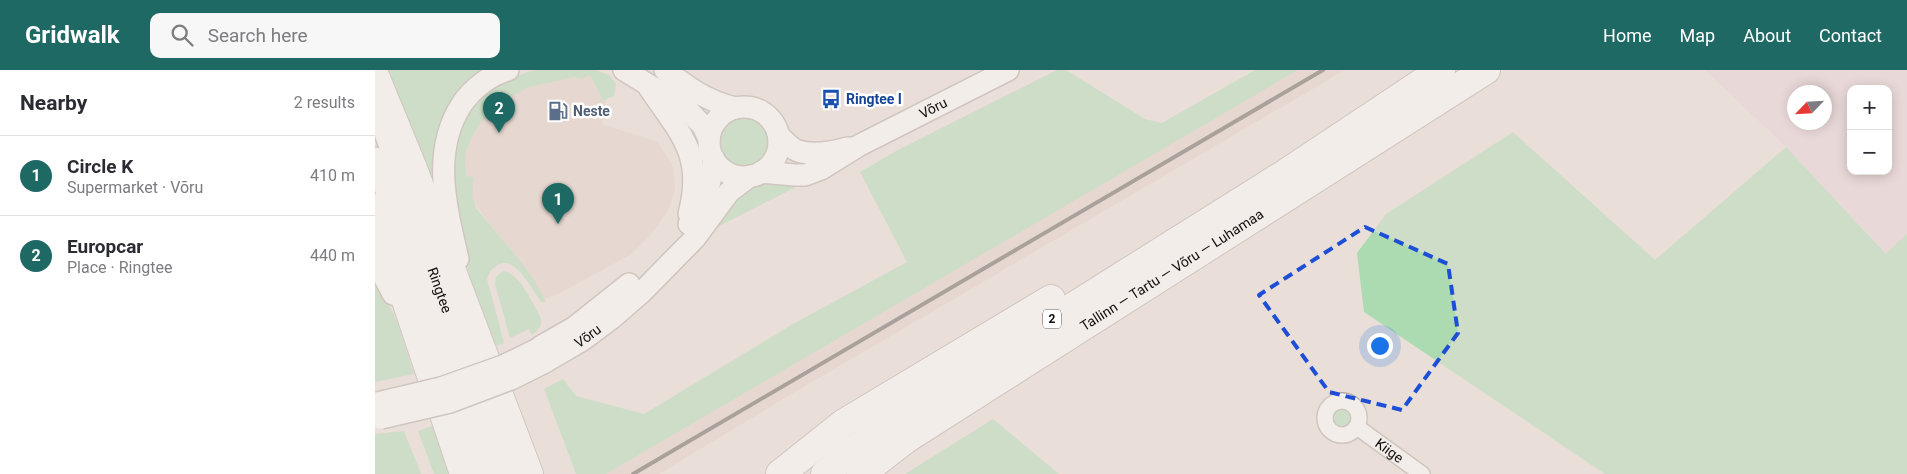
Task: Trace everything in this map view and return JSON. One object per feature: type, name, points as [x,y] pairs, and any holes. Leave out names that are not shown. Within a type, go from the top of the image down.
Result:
[{"type":"highway","name":"Tallinn — Tartu — Võru — Luhamaa","points":[[825,474],[847,454],[945,387],[1286,173],[1441,70]]},
{"type":"highway","name":"Tallinn — Tartu — Võru — Luhamaa","points":[[861,474],[922,428],[1486,70]]},
{"type":"highway","points":[[375,76],[412,166],[529,474]]},
{"type":"highway","points":[[780,474],[844,422],[1017,318],[1264,175],[1286,173]]},
{"type":"highway","points":[[375,208],[464,474]]},
{"type":"main road","points":[[478,339],[448,216],[443,174],[444,152],[448,132],[455,115],[465,100],[473,90],[507,70]]},
{"type":"main road","points":[[624,70],[685,107],[699,121],[711,149],[718,165],[729,173],[737,176],[756,174],[771,164],[778,151],[779,136],[772,120],[763,112],[747,106],[735,108],[727,111],[717,120],[711,149]]},
{"type":"main road","points":[[665,70],[701,95],[715,102],[735,108]]},
{"type":"main road","name":"Võru","points":[[377,411],[581,340],[612,318],[643,292],[695,238],[729,192],[756,174],[805,175],[821,169],[857,146],[1008,70]]},
{"type":"main road","points":[[648,86],[685,140],[692,158],[694,193],[685,230]]},
{"type":"main road","name":"Ringtee","points":[[375,104],[489,431],[507,474]]},
{"type":"main road","name":"Võru","points":[[779,136],[797,151],[809,153],[834,152],[857,146]]},
{"type":"main road","name":"Võru","points":[[541,355],[616,296],[685,230],[703,206],[709,187],[711,149]]},
{"type":"main road","name":"Ringtee","points":[[375,158],[420,290],[487,474]]},
{"type":"main road","points":[[375,259],[428,368]]},
{"type":"street","name":"Kiige","points":[[1357,427],[1422,474]]},
{"type":"highlighted area","points":[[1365,227],[1448,264],[1458,333],[1402,410],[1329,392],[1259,295]]},
{"type":"shaded area","points":[[1297,70],[1345,70],[790,395],[659,474],[606,474]]},
{"type":"shaded area","points":[[1705,70],[1907,70],[1907,234],[1887,254],[1786,147]]},
{"type":"shaded area","points":[[593,74],[606,100],[602,124],[658,142],[674,168],[675,190],[668,211],[650,236],[630,255],[560,293],[545,299],[472,200],[461,152],[473,121],[525,83]]},
{"type":"green space","points":[[378,70],[494,70],[468,88],[439,198]]},
{"type":"green space","points":[[534,70],[596,70],[609,75],[616,84],[614,96],[597,103],[602,98],[590,75],[582,79],[575,77],[529,87],[508,98],[507,108],[490,114],[478,126],[472,137],[466,150],[465,164],[466,176],[474,177],[472,196],[476,208],[521,262],[546,302],[541,302],[523,276],[512,265],[506,263],[495,267],[487,279],[504,343],[488,349],[454,213],[449,169],[456,131],[474,100],[500,82]]},
{"type":"green space","points":[[1057,70],[1066,70],[1145,119],[1162,123],[1255,70],[1298,70],[606,474],[576,474],[544,389],[563,379],[576,396],[644,414],[793,324],[907,262],[860,172],[896,151]]},
{"type":"green space","points":[[744,116],[758,120],[766,128],[770,142],[766,156],[758,164],[744,168],[730,164],[722,156],[718,142],[722,128],[730,120]]},
{"type":"green space","points":[[1513,132],[1655,260],[1786,147],[1886,254],[1907,234],[1907,474],[1605,474],[1364,312],[1357,253],[1386,214]]},
{"type":"green space","points":[[771,182],[798,186],[719,226],[716,223],[737,195],[751,187]]},
{"type":"green space","points":[[503,271],[515,277],[520,283],[541,318],[541,324],[537,332],[532,335],[529,329],[510,338],[495,284],[496,277]]},
{"type":"green space","points":[[375,275],[398,324],[414,374],[375,382]]},
{"type":"green space","points":[[1341,407],[1349,410],[1352,418],[1349,426],[1341,429],[1333,426],[1330,418],[1333,410]]},
{"type":"green space","points":[[993,419],[1059,474],[905,474]]},
{"type":"green space","points":[[432,426],[452,474],[434,474],[418,431]]},
{"type":"green space","points":[[404,431],[421,474],[375,474],[375,434]]},
{"type":"railway","points":[[633,474],[1323,70]]},
{"type":"place","name":"Ringtee I","points":[[831,99]]},
{"type":"place","name":"Neste","points":[[558,111]]},
{"type":"place","name":"Europcar","points":[[499,133]]},
{"type":"place","name":"Circle K","points":[[558,224]]}]
